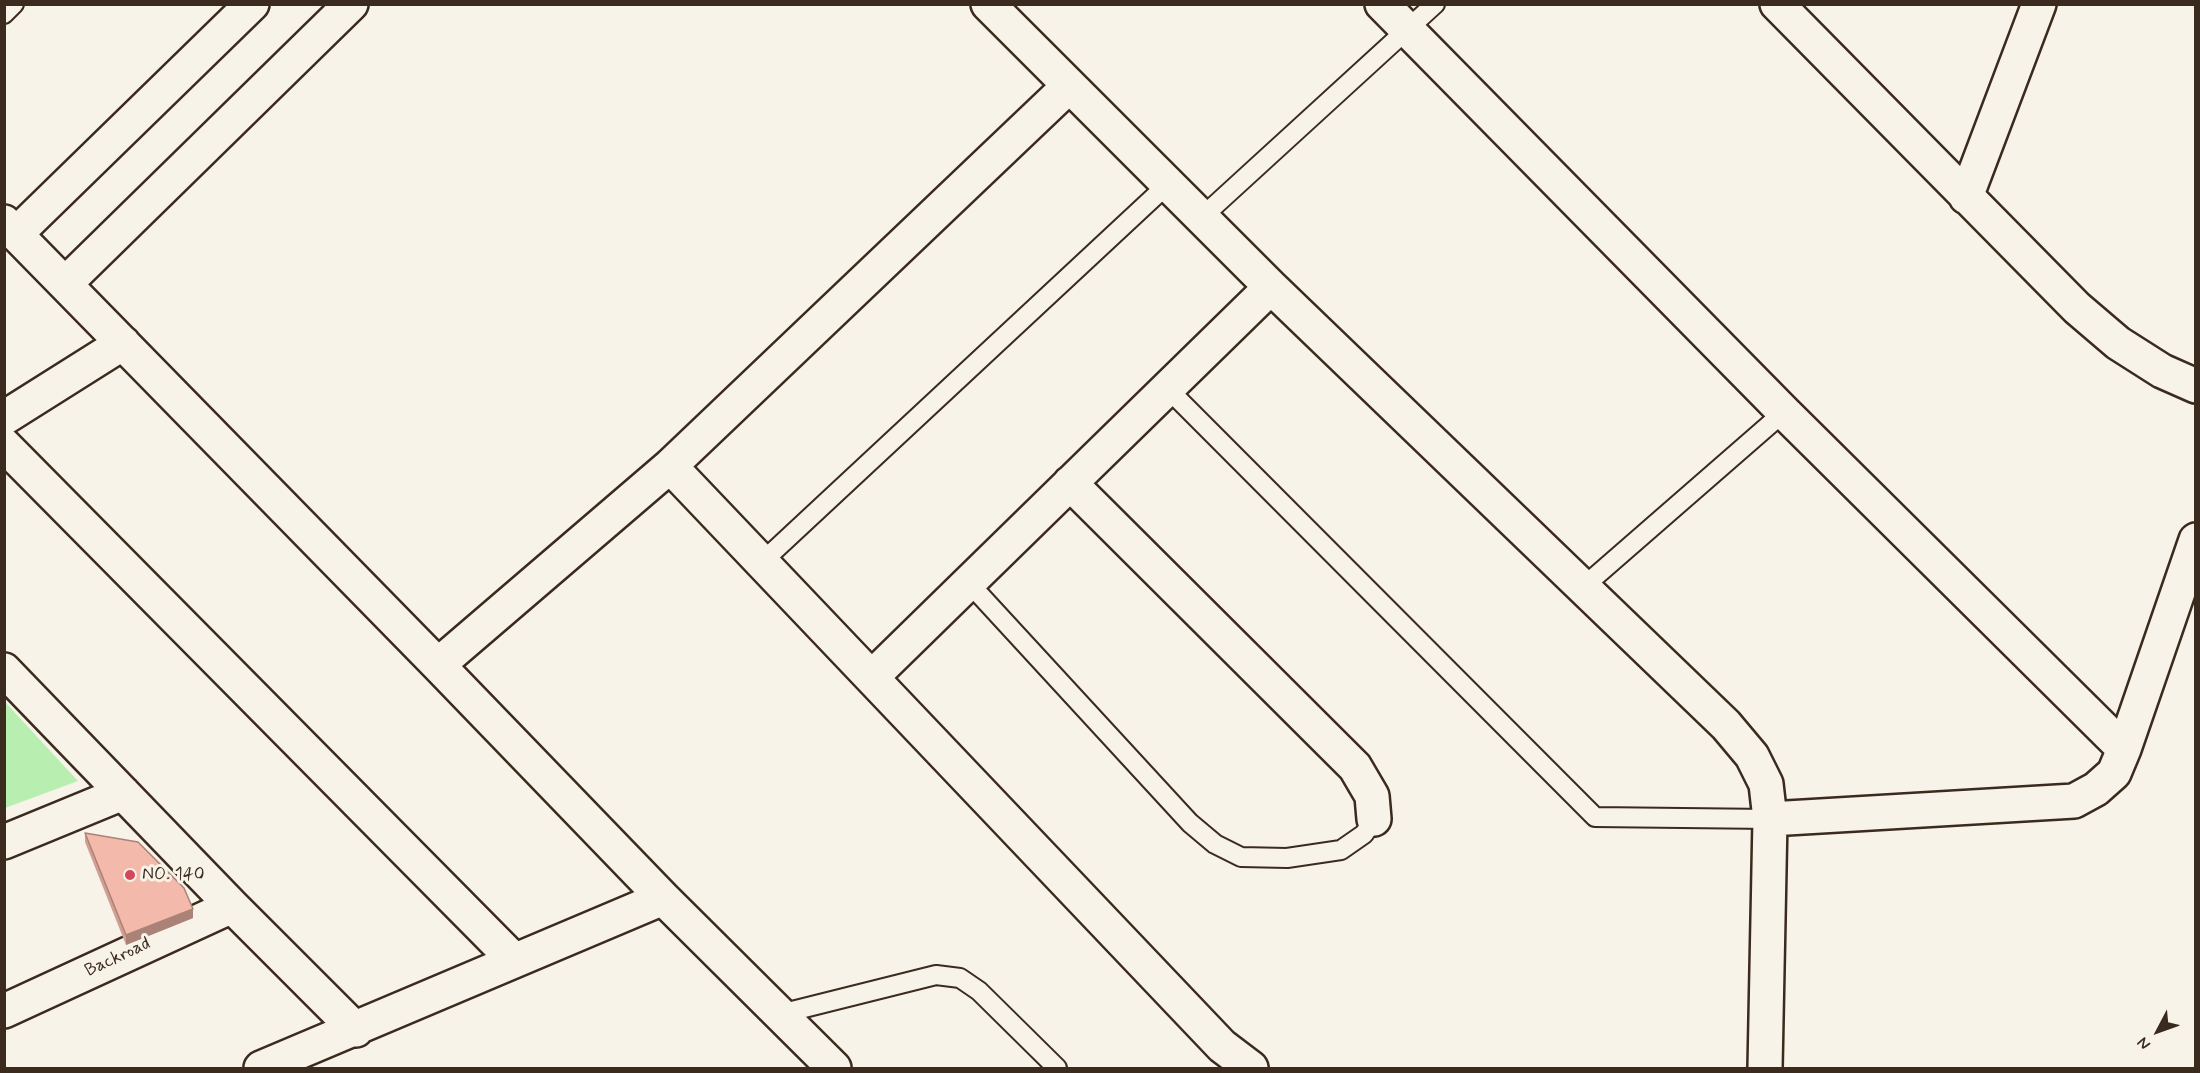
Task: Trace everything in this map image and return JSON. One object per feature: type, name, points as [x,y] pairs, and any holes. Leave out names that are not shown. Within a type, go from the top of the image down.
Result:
[{"type":"street","points":[[252,4],[10,228],[663,898],[834,1068]]},
{"type":"street","points":[[65,284],[351,4]]},
{"type":"street","points":[[988,4],[1271,287],[1726,725],[1752,756],[1766,784],[1770,819],[1765,1068]]},
{"type":"street","points":[[1382,4],[1785,412],[2124,749]]},
{"type":"street","points":[[1778,4],[2077,308],[2118,343],[2162,371],[2196,386]]},
{"type":"street","points":[[1966,197],[2039,4]]},
{"type":"street","points":[[438,665],[670,466],[1069,86]]},
{"type":"street","points":[[872,677],[1271,287]]},
{"type":"street","points":[[4,418],[123,343]]},
{"type":"street","points":[[4,445],[514,960]]},
{"type":"street","points":[[670,466],[1222,1046],[1251,1068]]},
{"type":"street","points":[[1070,483],[1355,767],[1372,796],[1374,819]]},
{"type":"street","points":[[1770,819],[2074,801],[2096,789],[2114,773],[2124,749],[2196,540]]},
{"type":"street","points":[[4,670],[232,906],[356,1029]]},
{"type":"street","points":[[4,842],[123,793]]},
{"type":"street","points":[[261,1068],[663,898]]},
{"type":"street","name":"Backroad","points":[[4,1011],[232,906]]},
{"type":"lane","points":[[4,14],[14,4]]},
{"type":"lane","points":[[1202,218],[1435,4]]},
{"type":"lane","points":[[762,562],[1168,184]]},
{"type":"lane","points":[[1167,388],[1595,817],[1770,819]]},
{"type":"lane","points":[[1582,588],[1785,412]]},
{"type":"lane","points":[[969,583],[1190,823],[1215,844],[1241,856],[1287,858],[1341,850],[1364,834],[1374,819]]},
{"type":"lane","points":[[780,1014],[936,975],[960,978],[979,991],[1057,1068]]},
{"type":"green space","points":[[5,702],[78,781],[5,808]]},
{"type":"building","name":"NO. 140","points":[[85,833],[138,842],[184,888],[193,909],[126,935]]},
{"type":"place","name":"NO. 140","points":[[130,875]]}]
